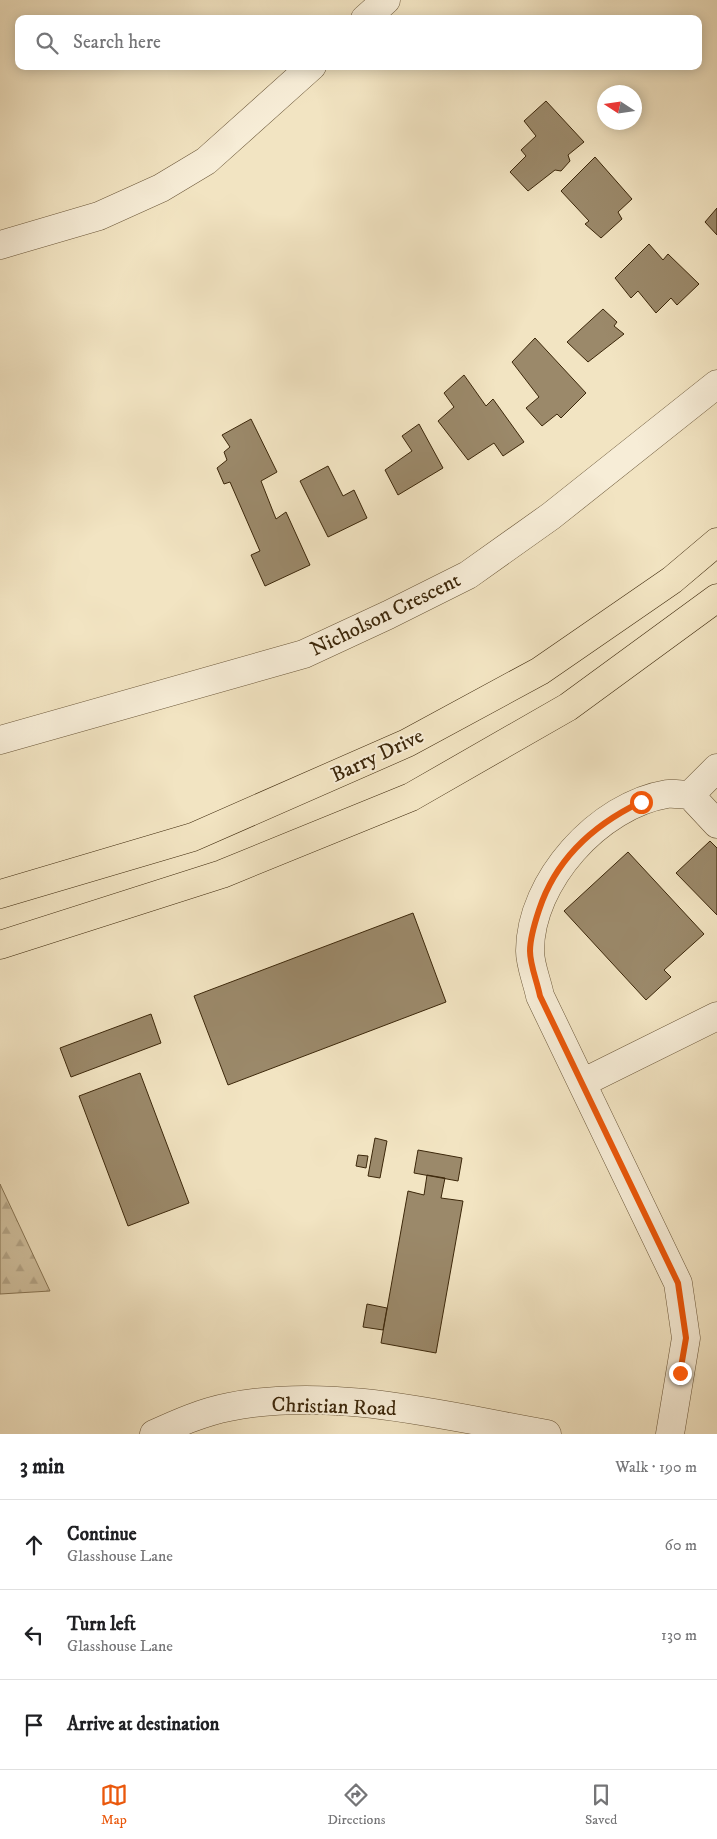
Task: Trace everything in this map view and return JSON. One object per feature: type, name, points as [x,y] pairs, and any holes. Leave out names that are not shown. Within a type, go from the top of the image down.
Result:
[{"type":"main road","name":"Barry Drive","points":[[0,894],[192,838],[407,743],[540,671],[672,580],[717,542]]},
{"type":"main road","points":[[0,946],[222,874],[411,797],[568,707],[717,598]]},
{"type":"street","points":[[369,15],[386,0]]},
{"type":"street","points":[[0,245],[99,216],[160,188],[206,161],[308,70]]},
{"type":"street","name":"Nicholson Crescent","points":[[0,740],[304,654],[388,615],[468,575],[551,516],[717,384]]},
{"type":"street","points":[[690,795],[717,768]]},
{"type":"street","points":[[670,1434],[686,1338],[678,1283],[540,996],[530,951],[534,923],[543,897],[556,872],[573,849],[593,830],[616,814],[641,802],[668,794],[690,795],[717,824]]},
{"type":"street","points":[[582,1083],[717,1016]]},
{"type":"street","name":"Christian Road","points":[[154,1434],[183,1420],[229,1407],[276,1402],[328,1402],[389,1405],[548,1434]]},
{"type":"green space","points":[[0,1184],[50,1291],[0,1294]]},
{"type":"building","points":[[546,101],[584,142],[568,155],[570,161],[561,171],[555,170],[528,191],[510,172],[526,156],[521,150],[536,136],[524,121]]},
{"type":"building","points":[[595,157],[632,199],[618,212],[622,219],[601,238],[585,224],[589,221],[561,191]]},
{"type":"building","points":[[717,208],[717,235],[705,222]]},
{"type":"building","points":[[649,244],[663,260],[668,254],[699,284],[677,305],[671,298],[656,313],[638,291],[631,298],[615,278]]},
{"type":"building","points":[[603,309],[617,322],[614,326],[624,334],[588,362],[567,342]]},
{"type":"building","points":[[535,338],[586,393],[561,418],[557,414],[542,426],[526,408],[539,397],[512,362]]},
{"type":"building","points":[[464,375],[486,406],[493,399],[524,442],[503,456],[494,443],[468,460],[438,421],[454,407],[444,393]]},
{"type":"building","points":[[251,419],[277,472],[261,481],[276,519],[286,512],[310,565],[265,586],[251,555],[260,551],[230,482],[224,484],[217,468],[227,460],[224,452],[230,447],[222,435]]},
{"type":"building","points":[[419,424],[443,468],[398,495],[385,470],[412,451],[402,436]]},
{"type":"building","points":[[328,466],[343,496],[354,490],[367,518],[328,537],[300,481]]},
{"type":"building","points":[[710,841],[717,848],[717,915],[676,873]]},
{"type":"building","points":[[628,852],[704,934],[664,970],[671,977],[646,1000],[564,911]]},
{"type":"building","points":[[413,913],[446,1002],[228,1085],[194,996]]},
{"type":"building","points":[[151,1014],[161,1043],[71,1077],[60,1048]]},
{"type":"building","points":[[140,1073],[189,1203],[128,1226],[79,1096]]},
{"type":"building","points":[[375,1138],[387,1141],[380,1178],[368,1176]]},
{"type":"building","points":[[418,1150],[462,1158],[458,1181],[414,1173]]},
{"type":"building","points":[[358,1155],[368,1156],[366,1168],[356,1166]]},
{"type":"building","points":[[427,1175],[445,1178],[441,1198],[463,1201],[436,1353],[381,1343],[408,1191],[424,1195]]},
{"type":"building","points":[[367,1304],[387,1308],[383,1330],[363,1327]]},
{"type":"route","points":[[641,802],[616,814],[593,830],[573,849],[556,872],[543,897],[534,923],[530,951],[540,996],[678,1283],[686,1338],[680,1373]]}]
